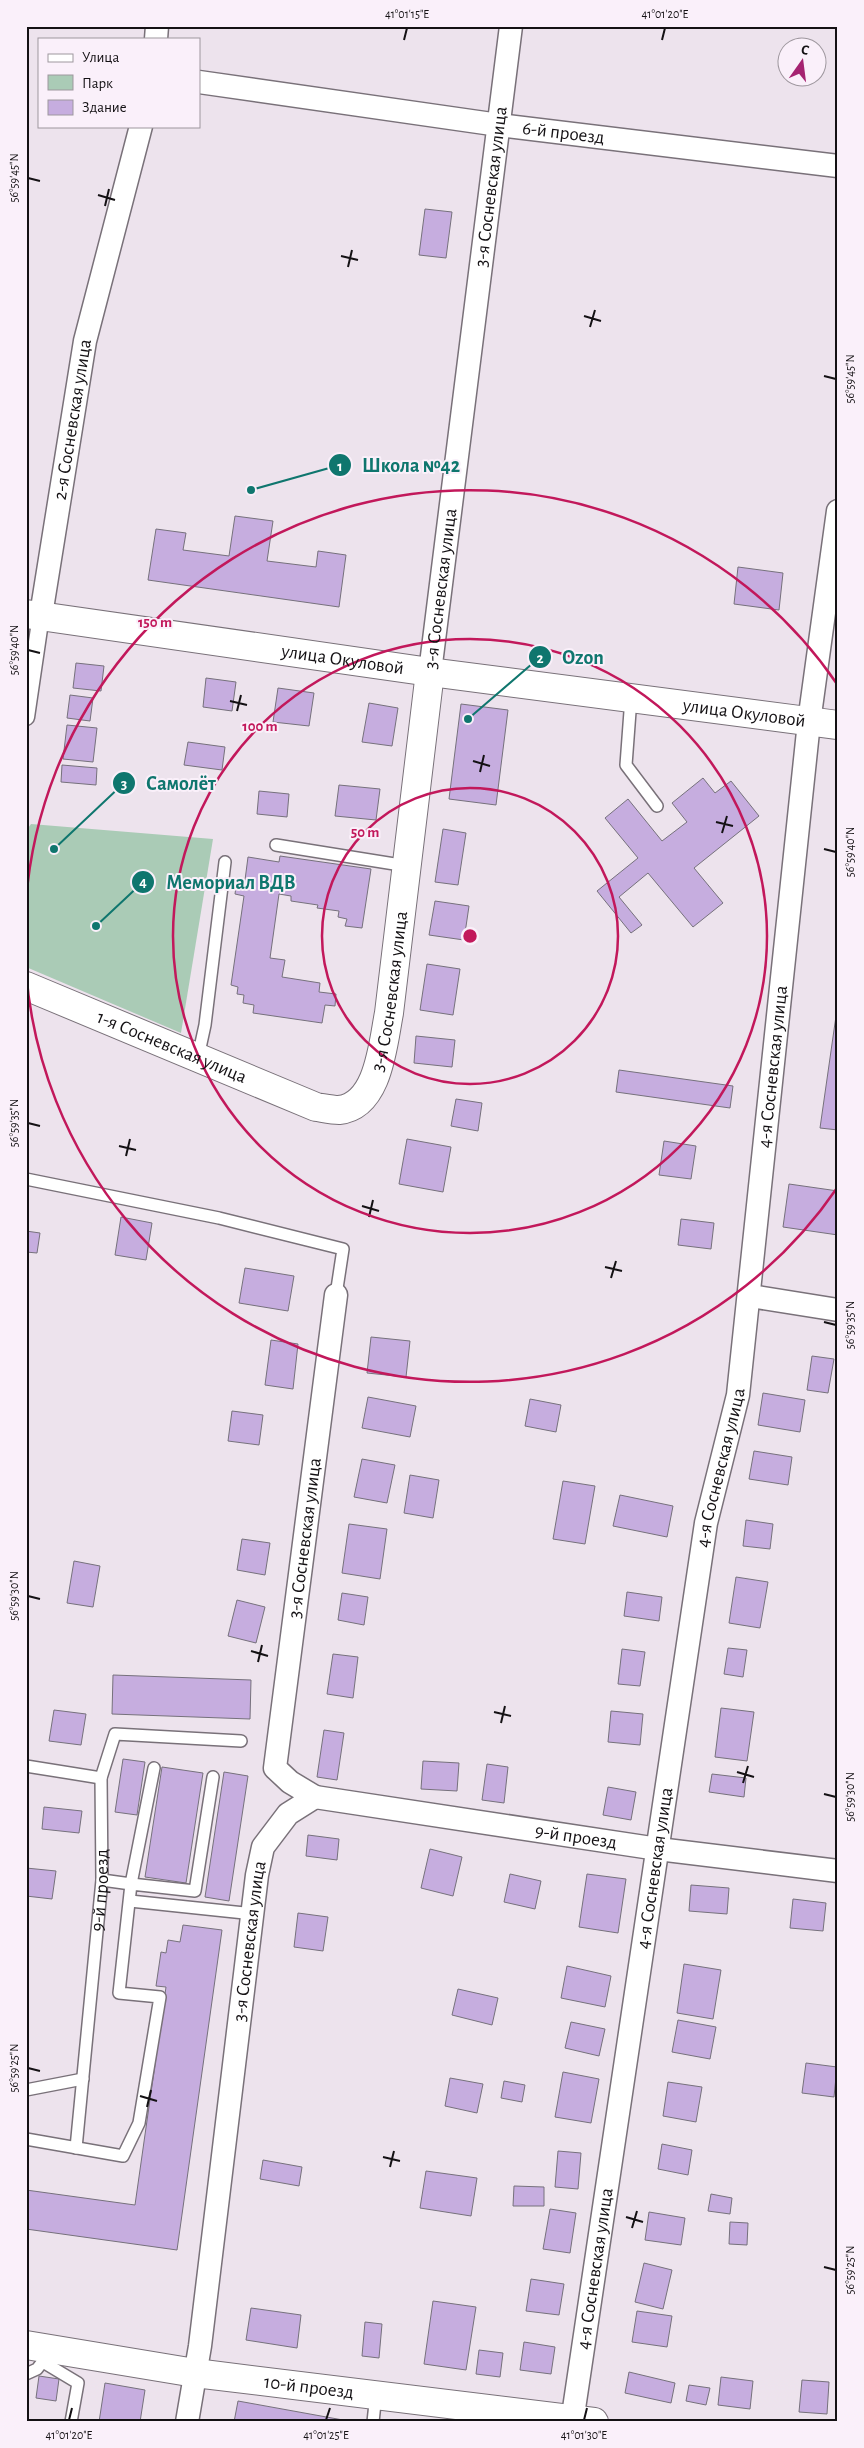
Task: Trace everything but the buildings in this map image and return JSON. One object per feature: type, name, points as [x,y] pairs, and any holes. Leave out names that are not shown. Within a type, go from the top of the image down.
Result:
[{"type":"main road","name":"улица Окуловой","points":[[34,615],[430,672],[838,725]]},
{"type":"main road","name":"3-я Сосневская улица","points":[[316,1107],[340,1110],[360,1102],[370,1086],[379,1065],[388,1013],[430,672]]},
{"type":"main road","name":"1-я Сосневская улица","points":[[26,986],[316,1107]]},
{"type":"main road","name":"10-й проезд","points":[[40,2352],[195,2373],[376,2394],[469,2414],[579,2421]]},
{"type":"street","name":"3-я Сосневская улица","points":[[430,672],[511,26]]},
{"type":"street","name":"6-й проезд","points":[[200,82],[499,125],[838,166]]},
{"type":"street","name":"2-я Сосневская улица","points":[[26,717],[34,615],[85,342],[140,128]]},
{"type":"street","name":"4-я Сосневская улица","points":[[579,2421],[658,1849],[706,1523],[738,1395],[750,1296],[809,722],[838,510]]},
{"type":"street","name":"3-я Сосневская улица","points":[[187,2422],[195,2373],[254,1914],[257,1875],[263,1847],[288,1814],[314,1797],[290,1782],[275,1768],[336,1295]]},
{"type":"street","points":[[750,1296],[838,1310]]},
{"type":"street","name":"9-й проезд","points":[[314,1797],[658,1849],[838,1871]]},
{"type":"lane","points":[[631,698],[626,765],[657,806]]},
{"type":"lane","points":[[276,845],[407,866]]},
{"type":"lane","points":[[198,1058],[205,1025],[225,862]]},
{"type":"lane","points":[[26,1180],[219,1218],[343,1249],[336,1295]]},
{"type":"lane","name":"9-й проезд","points":[[76,2148],[102,1880],[101,1778],[115,1734],[242,1741]]},
{"type":"lane","points":[[26,1766],[101,1778]]},
{"type":"lane","points":[[26,2139],[123,2156],[139,2123],[160,1997],[119,1993],[131,1884],[154,1768]]},
{"type":"lane","points":[[102,1880],[195,1891],[213,1777]]},
{"type":"lane","points":[[130,1901],[254,1914]]},
{"type":"lane","points":[[26,2090],[83,2079]]},
{"type":"lane","points":[[26,2374],[37,2369],[40,2352],[78,2383],[71,2422]]},
{"type":"lane","points":[[373,2422],[376,2394]]},
{"type":"green space","points":[[31,824],[213,839],[181,1033],[26,967],[26,831]]},
{"type":"place","name":"Школа №42","points":[[251,490]]},
{"type":"place","name":"Ozon","points":[[468,719]]},
{"type":"place","name":"Самолёт","points":[[54,849]]},
{"type":"place","name":"Мемориал ВДВ","points":[[96,926]]}]
